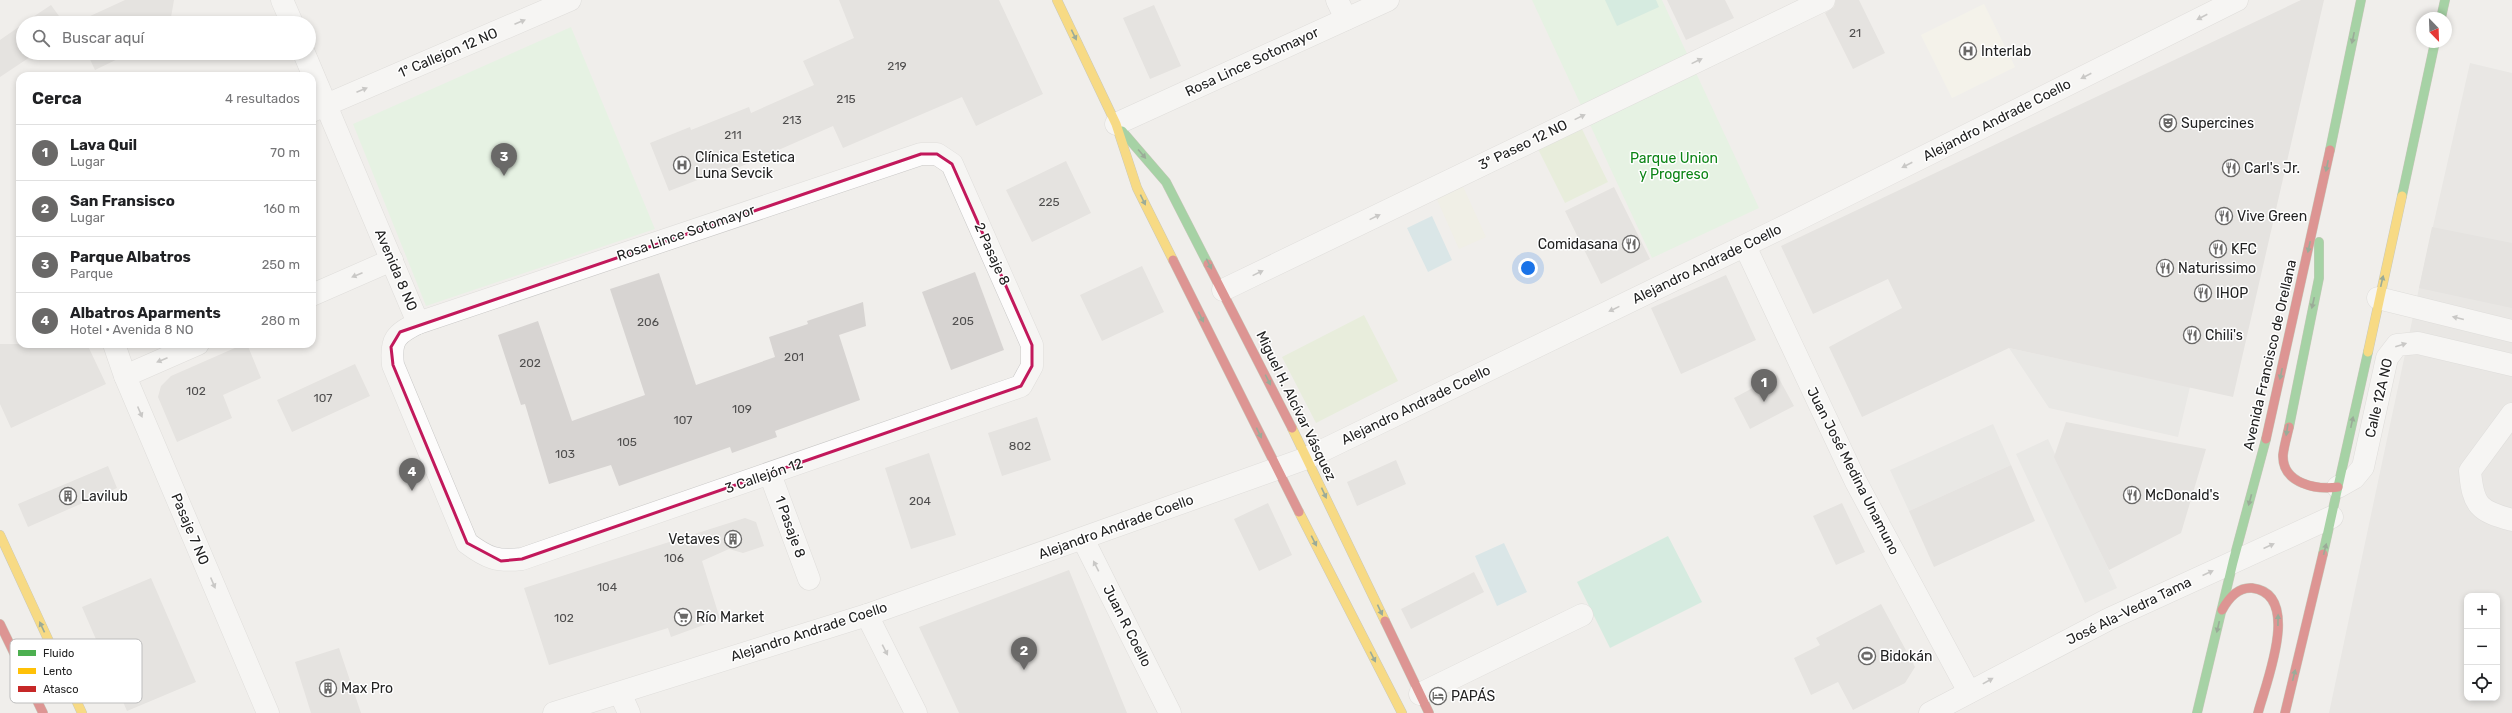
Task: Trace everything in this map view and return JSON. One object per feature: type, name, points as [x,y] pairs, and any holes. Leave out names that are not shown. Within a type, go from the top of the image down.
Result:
[{"type":"main road","name":"Miguel H. Alcívar Vásquez","points":[[1057,0],[1116,124],[1137,188],[1277,469],[1402,713]]},
{"type":"main road","name":"Avenida Francisco de Orellana","points":[[2197,713],[2233,562],[2270,425],[2318,209],[2361,0]]},
{"type":"main road","points":[[2442,12],[2445,0]]},
{"type":"main road","points":[[2285,713],[2332,517],[2378,298],[2434,48]]},
{"type":"main road","name":"Miguel H. Alcívar Vásquez","points":[[1116,124],[1166,182],[1223,290],[1307,458],[1429,713]]},
{"type":"main road","points":[[2318,209],[2319,278],[2283,456],[2287,472],[2300,482],[2316,489],[2338,487]]},
{"type":"main road","points":[[0,535],[48,639]]},
{"type":"main road","points":[[2222,610],[2231,597],[2247,588],[2260,590],[2269,596],[2277,608],[2279,617],[2277,635],[2258,713]]},
{"type":"main road","points":[[0,624],[10,645]]},
{"type":"main road","points":[[38,703],[43,713]]},
{"type":"main road","points":[[77,703],[82,713]]},
{"type":"street","points":[[282,0],[289,16]]},
{"type":"street","name":"1º Callejon 12 NO","points":[[319,108],[570,0]]},
{"type":"street","name":"Rosa Lince Sotomayor","points":[[1116,124],[1341,10],[1388,0]]},
{"type":"street","name":"3º Paseo 12 NO","points":[[1223,290],[1824,0]]},
{"type":"street","name":"Alejandro Andrade Coello","points":[[554,713],[867,615],[1307,458],[1745,246],[2237,0]]},
{"type":"street","name":"Avenida 8 NO","points":[[306,60],[309,72]]},
{"type":"street","name":"Avenida 8 NO","points":[[316,97],[319,108],[392,260],[418,324],[400,332],[391,347],[393,365],[467,543]]},
{"type":"street","name":"Rosa Lince Sotomayor","points":[[418,324],[921,154],[937,154],[952,164]]},
{"type":"street","name":"2 Pasaje 8","points":[[952,164],[1032,345]]},
{"type":"street","name":"Juan José Medina Unamuno","points":[[1745,246],[1856,482],[1969,692]]},
{"type":"street","points":[[316,293],[392,260]]},
{"type":"street","points":[[2378,298],[2512,331]]},
{"type":"street","name":"Calle 12A NO","points":[[2338,487],[2354,478],[2363,467],[2387,358],[2397,345],[2418,343],[2512,365]]},
{"type":"street","name":"3 Callejón 12","points":[[467,543],[482,554],[501,561],[522,559],[1022,386],[1032,366],[1032,345]]},
{"type":"street","name":"Pasaje 7 NO","points":[[115,348],[125,376],[268,713]]},
{"type":"street","points":[[125,376],[189,348]]},
{"type":"street","points":[[2512,414],[2470,471],[2472,495],[2489,514],[2512,520]]},
{"type":"street","name":"1 Pasaje 8","points":[[770,474],[809,579]]},
{"type":"street","name":"José Ala-Vedra Tama","points":[[1930,713],[2109,619],[2332,517]]},
{"type":"street","name":"Juan R Coello","points":[[1083,539],[1170,713]]},
{"type":"street","points":[[867,615],[916,713]]},
{"type":"street","points":[[1420,694],[1582,615]]},
{"type":"street","points":[[620,693],[629,713]]},
{"type":"highlighted area","points":[[921,154],[937,154],[952,164],[1032,345],[1032,366],[1021,386],[522,559],[501,561],[467,543],[393,365],[391,347],[400,332]]},
{"type":"shaded area","name":"Interlab","points":[[1984,4],[2015,67],[1952,98],[1921,35]]},
{"type":"shaded area","points":[[2470,63],[2512,73],[2512,713],[2329,713],[2419,288]]},
{"type":"shaded area","points":[[2009,348],[2190,387],[2178,437],[2049,408]]},
{"type":"shaded area","points":[[1993,424],[2011,465],[1909,511],[1890,470]]},
{"type":"shaded area","points":[[2048,439],[2117,588],[2085,603],[2016,454]]},
{"type":"green space","name":"Parque Union y Progreso","points":[[1532,0],[1662,0],[1759,208],[1652,258]]},
{"type":"green space","points":[[1605,0],[1656,0],[1659,7],[1617,26]]},
{"type":"green space","points":[[571,27],[655,229],[426,306],[353,124]]},
{"type":"green space","points":[[1580,125],[1608,182],[1565,203],[1537,147]]},
{"type":"green space","points":[[1461,182],[1486,237],[1459,249],[1435,195]]},
{"type":"green space","points":[[1364,315],[1398,381],[1316,423],[1282,357]]},
{"type":"green space","points":[[1668,536],[1702,602],[1610,648],[1577,582]]},
{"type":"water","points":[[1432,216],[1452,260],[1428,272],[1407,228]]},
{"type":"water","points":[[1504,543],[1527,592],[1497,606],[1475,556]]},
{"type":"building","points":[[125,0],[174,0],[171,16],[90,16]]},
{"type":"building","points":[[839,0],[999,0],[1043,94],[976,126],[962,97],[843,148],[833,126],[735,169],[734,166],[669,191],[650,143],[690,127],[691,130],[749,107],[751,113],[814,85],[803,61],[854,38]]},
{"type":"building","points":[[1667,0],[1725,0],[1734,18],[1686,40]]},
{"type":"building","points":[[1836,0],[1859,0],[1885,53],[1853,69],[1825,13],[1834,7]]},
{"type":"building","name":"Supercines","points":[[2301,0],[2324,0],[2233,397],[2009,348],[1862,417],[1829,347],[1902,308],[1888,279],[1813,314],[1781,246]]},
{"type":"building","points":[[51,5],[59,16],[34,16]]},
{"type":"building","points":[[1154,5],[1181,66],[1150,79],[1123,18]]},
{"type":"building","points":[[16,29],[16,60],[26,60],[0,77],[0,40]]},
{"type":"building","points":[[90,60],[116,60],[95,70]]},
{"type":"building","points":[[1066,161],[1091,213],[1032,242],[1006,190]]},
{"type":"building","points":[[1614,187],[1650,259],[1601,284],[1565,211]]},
{"type":"building","points":[[2432,227],[2512,243],[2512,308],[2419,288]]},
{"type":"building","points":[[1142,266],[1164,312],[1102,341],[1080,295]]},
{"type":"building","points":[[975,272],[1004,350],[951,370],[922,292]]},
{"type":"building","points":[[659,273],[696,385],[775,357],[769,337],[808,324],[807,321],[863,302],[866,326],[839,335],[860,400],[775,431],[777,437],[732,453],[730,447],[619,486],[611,465],[549,484],[525,404],[521,405],[498,335],[538,321],[572,421],[645,395],[610,289]]},
{"type":"building","points":[[1726,275],[1756,340],[1681,374],[1651,308]]},
{"type":"building","points":[[0,344],[16,344],[16,348],[89,348],[106,384],[11,428],[0,404]]},
{"type":"building","points":[[235,348],[249,348],[261,378],[223,395],[232,418],[177,442],[158,397],[161,386],[171,376]]},
{"type":"building","points":[[355,364],[370,396],[292,432],[277,400]]},
{"type":"building","points":[[1777,375],[1794,406],[1750,429],[1734,398]]},
{"type":"building","points":[[1037,417],[1051,460],[1002,476],[988,433]]},
{"type":"building","name":"McDonald's","points":[[2066,422],[2206,449],[2181,533],[2109,570],[2054,457]]},
{"type":"building","points":[[929,453],[956,535],[911,549],[885,468]]},
{"type":"building","points":[[1396,460],[1406,484],[1357,506],[1347,482]]},
{"type":"building","points":[[2011,465],[2035,521],[1934,567],[1909,511]]},
{"type":"building","name":"Lavilub","points":[[108,466],[117,488],[28,527],[18,504]]},
{"type":"building","points":[[1268,503],[1292,555],[1259,571],[1234,519]]},
{"type":"building","points":[[1842,503],[1865,552],[1836,565],[1813,516]]},
{"type":"building","points":[[745,518],[756,522],[764,546],[743,553],[729,549],[702,561],[720,619],[671,637],[668,628],[549,665],[524,588]]},
{"type":"building","points":[[1069,570],[1127,713],[959,713],[919,627]]},
{"type":"building","points":[[1474,572],[1484,592],[1411,629],[1401,609]]},
{"type":"building","points":[[151,578],[196,682],[127,711],[124,703],[142,703],[142,639],[96,639],[82,607]]},
{"type":"building","name":"Bidokán","points":[[1881,604],[1915,667],[1905,683],[1853,710],[1838,682],[1811,695],[1794,658],[1820,645],[1816,638]]},
{"type":"building","name":"Max Pro","points":[[339,648],[361,713],[311,713],[295,662]]},
{"type":"traffic: fast","points":[[2330,150],[2361,0]]},
{"type":"traffic: fast","points":[[2442,12],[2445,0]]},
{"type":"traffic: fast","points":[[2402,196],[2434,48]]},
{"type":"traffic: fast","points":[[1122,131],[1166,182],[1208,264]]},
{"type":"traffic: fast","points":[[2289,427],[2319,278],[2319,242]]},
{"type":"traffic: fast","points":[[2323,554],[2368,352]]},
{"type":"traffic: fast","points":[[2197,713],[2233,562],[2266,439]]},
{"type":"traffic: slow","points":[[1057,0],[1116,124],[1137,188],[1173,260]]},
{"type":"traffic: slow","points":[[2368,352],[2402,196]]},
{"type":"traffic: slow","points":[[1292,428],[1385,621]]},
{"type":"traffic: slow","points":[[1299,512],[1402,713]]},
{"type":"traffic: slow","points":[[0,535],[48,639]]},
{"type":"traffic: slow","points":[[77,703],[82,713]]},
{"type":"traffic: jam","points":[[2266,439],[2330,150]]},
{"type":"traffic: jam","points":[[1173,260],[1299,512]]},
{"type":"traffic: jam","points":[[1208,264],[1292,428]]},
{"type":"traffic: jam","points":[[2289,427],[2283,455],[2284,465],[2288,473],[2294,479],[2311,486],[2330,488],[2338,487]]},
{"type":"traffic: jam","points":[[2285,713],[2323,554]]},
{"type":"traffic: jam","points":[[2222,610],[2234,594],[2247,588],[2252,588],[2267,594],[2275,606],[2278,623],[2277,642],[2273,663],[2258,713]]},
{"type":"traffic: jam","points":[[1385,621],[1429,713]]},
{"type":"traffic: jam","points":[[0,624],[10,645]]},
{"type":"traffic: jam","points":[[38,703],[43,713]]},
{"type":"place","name":"Interlab","points":[[1968,51]]},
{"type":"place","name":"Supercines","points":[[2168,123]]},
{"type":"place","name":"Clínica Estetica Luna Sevcik","points":[[682,165]]},
{"type":"place","name":"Carl's Jr.","points":[[2231,168]]},
{"type":"place","name":"Parque Albatros","points":[[504,176]]},
{"type":"place","name":"Vive Green","points":[[2224,216]]},
{"type":"place","name":"Comidasana","points":[[1631,244]]},
{"type":"place","name":"KFC","points":[[2218,249]]},
{"type":"place","name":"Naturissimo","points":[[2165,268]]},
{"type":"place","name":"IHOP","points":[[2203,293]]},
{"type":"place","name":"Chili's","points":[[2192,335]]},
{"type":"place","name":"Lava Quil","points":[[1764,402]]},
{"type":"place","name":"Albatros Aparments","points":[[412,491]]},
{"type":"place","name":"McDonald's","points":[[2132,495]]},
{"type":"place","name":"Lavilub","points":[[68,496]]},
{"type":"place","name":"Vetaves","points":[[733,539]]},
{"type":"place","name":"Río Market","points":[[683,617]]},
{"type":"place","name":"Bidokán","points":[[1867,656]]},
{"type":"place","name":"San Fransisco","points":[[1024,670]]},
{"type":"place","name":"Max Pro","points":[[328,688]]},
{"type":"place","name":"PAPÁS","points":[[1438,696]]}]
